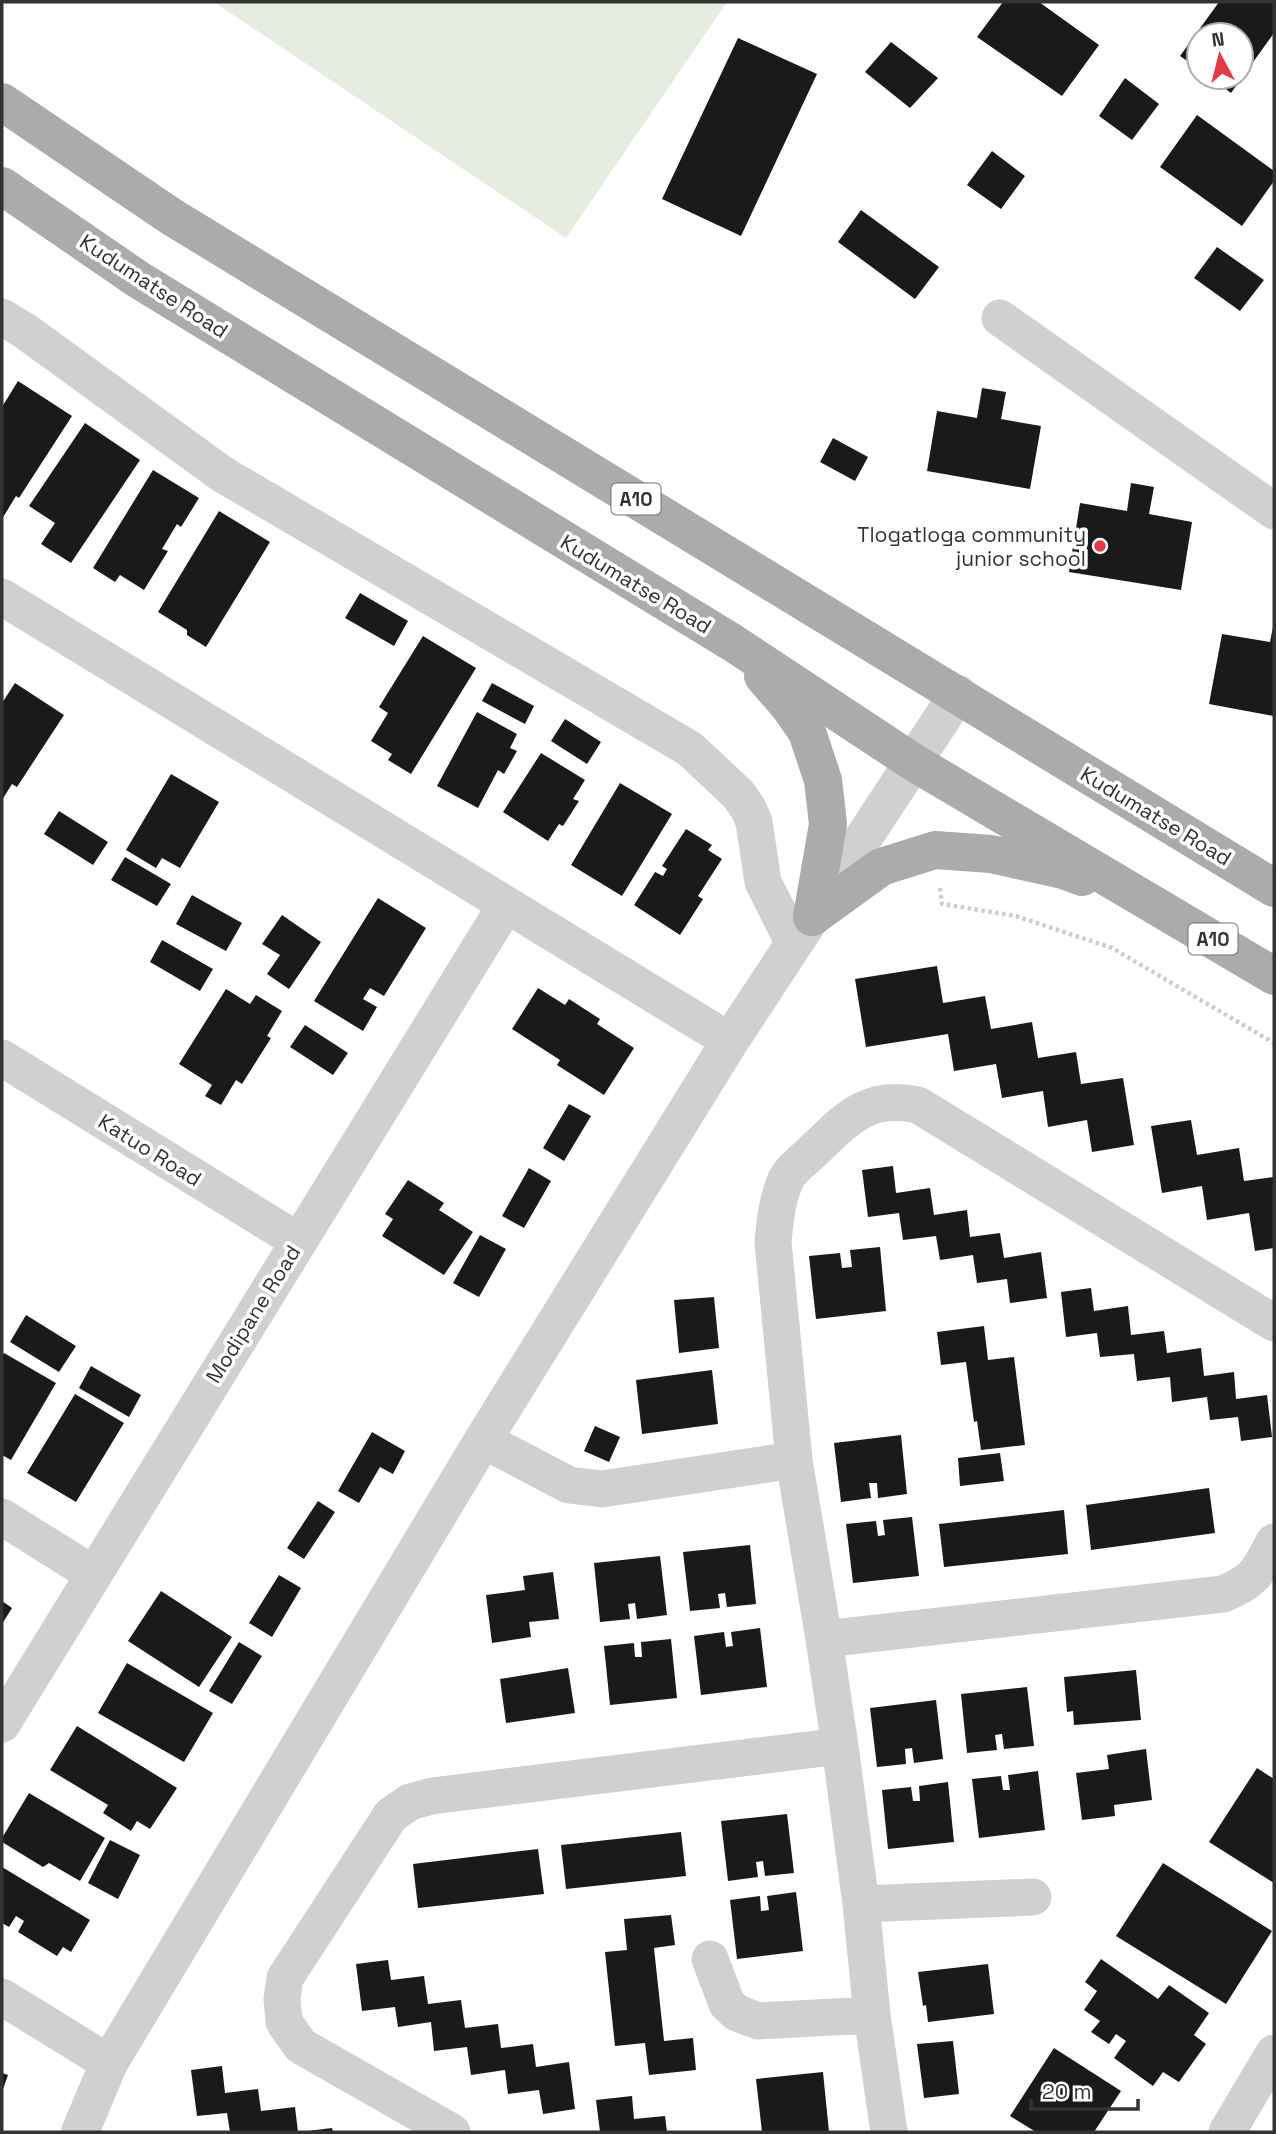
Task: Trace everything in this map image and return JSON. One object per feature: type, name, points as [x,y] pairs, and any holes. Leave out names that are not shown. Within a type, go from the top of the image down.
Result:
[{"type":"main road","name":"Kudumatse Road","points":[[2,102],[172,217],[1274,888]]},
{"type":"main road","name":"Kudumatse Road","points":[[2,186],[139,280],[733,643],[913,762],[1274,976]]},
{"type":"main road","points":[[733,643],[789,706],[807,732],[823,780],[828,824],[803,931]]},
{"type":"main road","points":[[803,931],[881,867],[935,850],[991,854],[1063,870],[1151,901]]},
{"type":"street","points":[[2,317],[222,474],[690,749],[738,794],[748,808],[754,822],[763,882],[803,931]]},
{"type":"street","points":[[1000,318],[1274,511]]},
{"type":"street","points":[[2,597],[730,1041]]},
{"type":"street","points":[[80,2132],[108,2063],[483,1440],[730,1041],[958,694]]},
{"type":"street","name":"Modipane Road","points":[[2,1724],[506,905]]},
{"type":"street","name":"Katuo Road","points":[[2,1058],[298,1241]]},
{"type":"street","points":[[889,2132],[872,2015],[861,1904],[840,1746],[794,1460],[773,1242],[776,1211],[787,1176],[852,1114],[873,1105],[899,1101],[918,1105],[1274,1323]]},
{"type":"street","points":[[483,1440],[569,1485],[584,1489],[602,1489],[794,1460]]},
{"type":"street","points":[[2,1517],[93,1574]]},
{"type":"street","points":[[824,1639],[1223,1594],[1242,1586],[1257,1574],[1274,1542]]},
{"type":"street","points":[[452,2132],[301,2046],[284,2022],[282,1999],[285,1978],[391,1815],[410,1802],[432,1796],[840,1746]]},
{"type":"street","points":[[861,1904],[1033,1897]]},
{"type":"street","points":[[710,1958],[727,2004],[737,2013],[758,2021],[872,2015]]},
{"type":"street","points":[[2,1997],[108,2063]]},
{"type":"street","points":[[1227,2132],[1274,2053]]},
{"type":"path","points":[[935,850],[942,904],[1016,916],[1112,948],[1274,1043]]},
{"type":"shaded area","points":[[214,2],[727,2],[566,238]]},
{"type":"building","points":[[1003,2],[1039,2],[1099,45],[1062,96],[977,37]]},
{"type":"building","points":[[1219,2],[1274,2],[1274,33],[1255,60],[1255,21],[1205,21]]},
{"type":"building","points":[[738,38],[817,74],[741,236],[662,199]]},
{"type":"building","points":[[891,42],[938,78],[910,108],[865,72]]},
{"type":"building","points":[[1125,78],[1159,104],[1132,140],[1099,116]]},
{"type":"building","points":[[1197,115],[1274,171],[1274,181],[1242,226],[1160,167]]},
{"type":"building","points":[[992,151],[1025,176],[1001,209],[967,185]]},
{"type":"building","points":[[861,210],[939,267],[915,299],[838,242]]},
{"type":"building","points":[[1217,247],[1264,280],[1240,311],[1194,278]]},
{"type":"building","points":[[18,381],[72,416],[19,498],[16,496],[2,519],[2,407]]},
{"type":"building","points":[[982,388],[1006,392],[1001,419],[1041,426],[1030,489],[927,471],[937,411],[977,418]]},
{"type":"building","points":[[85,423],[140,460],[71,563],[41,544],[55,523],[29,506]]},
{"type":"building","points":[[833,438],[868,457],[855,481],[820,462]]},
{"type":"building","points":[[153,470],[199,498],[181,527],[177,524],[162,549],[168,551],[144,590],[120,575],[115,582],[93,568]]},
{"type":"building","points":[[1131,483],[1154,487],[1149,514],[1192,522],[1181,590],[1069,572],[1080,503],[1127,511]]},
{"type":"building","points":[[219,511],[270,542],[206,647],[187,635],[187,630],[158,612]]},
{"type":"building","points":[[360,593],[408,621],[394,646],[345,618]]},
{"type":"building","points":[[1273,627],[1274,716],[1209,704],[1222,634],[1270,642]]},
{"type":"building","points":[[423,636],[476,668],[411,774],[388,760],[392,754],[371,741],[388,713],[379,707]]},
{"type":"building","points":[[15,683],[64,715],[17,787],[12,784],[2,800],[2,703]]},
{"type":"building","points":[[492,683],[534,706],[525,724],[482,701]]},
{"type":"building","points":[[477,712],[517,734],[510,748],[517,751],[504,774],[498,770],[478,808],[437,786]]},
{"type":"building","points":[[565,719],[601,742],[587,764],[551,741]]},
{"type":"building","points":[[541,753],[585,780],[573,799],[579,801],[563,826],[559,824],[548,841],[503,812]]},
{"type":"building","points":[[171,774],[219,802],[180,868],[162,858],[156,868],[126,850]]},
{"type":"building","points":[[620,783],[672,814],[622,896],[571,865]]},
{"type":"building","points":[[59,811],[108,842],[93,865],[44,834]]},
{"type":"building","points":[[686,829],[712,845],[708,850],[722,859],[698,896],[703,899],[680,935],[634,905],[655,872],[663,876],[667,869],[662,866]]},
{"type":"building","points":[[125,857],[171,884],[157,906],[111,880]]},
{"type":"building","points":[[192,895],[242,923],[226,951],[176,924]]},
{"type":"building","points":[[378,898],[426,928],[384,996],[370,988],[363,999],[377,1007],[363,1031],[314,1001]]},
{"type":"building","points":[[282,915],[321,942],[289,989],[267,974],[280,955],[262,944]]},
{"type":"building","points":[[162,940],[213,969],[200,991],[150,962]]},
{"type":"building","points":[[937,966],[943,1003],[985,996],[991,1029],[1032,1022],[1038,1058],[1076,1052],[1081,1084],[1123,1078],[1134,1145],[1092,1152],[1087,1120],[1048,1127],[1043,1091],[1002,1098],[996,1064],[954,1071],[948,1034],[866,1047],[855,979]]},
{"type":"building","points":[[538,988],[565,1005],[569,999],[600,1019],[597,1024],[634,1048],[604,1095],[557,1065],[560,1060],[512,1029]]},
{"type":"building","points":[[226,989],[250,1004],[256,995],[282,1011],[267,1036],[271,1038],[242,1084],[236,1080],[221,1105],[205,1096],[212,1085],[179,1064]]},
{"type":"building","points":[[305,1025],[348,1053],[333,1075],[290,1047]]},
{"type":"building","points":[[569,1104],[591,1116],[564,1161],[543,1148]]},
{"type":"building","points":[[1191,1120],[1197,1155],[1239,1148],[1244,1181],[1274,1177],[1274,1248],[1255,1251],[1249,1213],[1207,1220],[1202,1186],[1162,1193],[1151,1126]]},
{"type":"building","points":[[893,1166],[896,1193],[930,1188],[934,1215],[967,1210],[970,1237],[1000,1233],[1004,1258],[1041,1252],[1047,1298],[1010,1303],[1007,1279],[977,1283],[973,1255],[940,1260],[936,1236],[903,1240],[899,1213],[868,1217],[862,1170]]},
{"type":"building","points":[[529,1168],[551,1181],[524,1228],[502,1216]]},
{"type":"building","points":[[408,1180],[444,1203],[439,1210],[473,1232],[444,1275],[382,1236],[393,1219],[385,1214]]},
{"type":"building","points":[[480,1235],[506,1249],[479,1297],[453,1283]]},
{"type":"building","points":[[880,1247],[886,1311],[816,1319],[809,1256],[840,1253],[842,1268],[852,1267],[850,1250]]},
{"type":"building","points":[[1091,1288],[1094,1311],[1128,1306],[1131,1335],[1164,1331],[1167,1353],[1201,1348],[1204,1376],[1234,1372],[1236,1399],[1267,1395],[1272,1437],[1241,1441],[1238,1417],[1210,1420],[1207,1397],[1172,1402],[1170,1377],[1137,1381],[1134,1354],[1100,1357],[1097,1333],[1066,1337],[1061,1292]]},
{"type":"building","points":[[714,1297],[719,1348],[679,1353],[674,1300]]},
{"type":"building","points":[[26,1315],[76,1346],[59,1372],[10,1342]]},
{"type":"building","points":[[984,1326],[988,1360],[1014,1357],[1025,1445],[981,1450],[977,1421],[974,1422],[966,1362],[941,1365],[937,1332]]},
{"type":"building","points":[[4,1353],[56,1383],[11,1460],[2,1455]]},
{"type":"building","points":[[91,1366],[141,1395],[129,1417],[79,1388]]},
{"type":"building","points":[[712,1370],[718,1424],[642,1434],[636,1380]]},
{"type":"building","points":[[75,1394],[124,1423],[76,1502],[27,1473]]},
{"type":"building","points":[[595,1426],[620,1437],[609,1462],[584,1451]]},
{"type":"building","points":[[372,1432],[405,1451],[393,1474],[380,1467],[359,1503],[338,1491]]},
{"type":"building","points":[[901,1435],[907,1494],[878,1498],[877,1483],[869,1483],[871,1498],[841,1502],[834,1443]]},
{"type":"building","points":[[1000,1453],[1004,1481],[960,1486],[958,1458]]},
{"type":"building","points":[[1209,1488],[1215,1533],[1091,1550],[1086,1505]]},
{"type":"building","points":[[318,1501],[335,1512],[304,1559],[287,1548]]},
{"type":"building","points":[[1064,1510],[1068,1554],[944,1567],[939,1524]]},
{"type":"building","points":[[912,1517],[919,1576],[853,1583],[846,1524],[876,1521],[878,1536],[885,1535],[883,1520]]},
{"type":"building","points":[[750,1545],[756,1604],[727,1607],[725,1593],[718,1594],[720,1608],[690,1611],[683,1552]]},
{"type":"building","points":[[660,1556],[667,1615],[637,1619],[635,1603],[628,1604],[630,1619],[600,1622],[594,1563]]},
{"type":"building","points":[[553,1572],[559,1619],[529,1622],[531,1637],[492,1643],[486,1595],[525,1590],[523,1576]]},
{"type":"building","points":[[279,1575],[301,1588],[272,1637],[249,1623]]},
{"type":"building","points":[[161,1591],[232,1637],[199,1687],[128,1641]]},
{"type":"building","points":[[2,1601],[12,1608],[2,1624]]},
{"type":"building","points":[[760,1628],[767,1687],[701,1695],[694,1636],[724,1632],[726,1647],[733,1646],[731,1632]]},
{"type":"building","points":[[671,1639],[677,1698],[610,1705],[604,1646],[634,1643],[635,1657],[642,1657],[641,1642]]},
{"type":"building","points":[[239,1642],[262,1656],[232,1704],[209,1691]]},
{"type":"building","points":[[127,1663],[213,1713],[184,1762],[98,1713]]},
{"type":"building","points":[[568,1668],[575,1713],[506,1723],[500,1679]]},
{"type":"building","points":[[1136,1670],[1141,1720],[1074,1725],[1073,1711],[1067,1712],[1064,1677]]},
{"type":"building","points":[[1027,1687],[1034,1746],[1004,1749],[1002,1734],[995,1735],[997,1750],[967,1753],[961,1694]]},
{"type":"building","points":[[936,1700],[943,1759],[914,1763],[912,1748],[905,1749],[906,1764],[877,1767],[870,1708]]},
{"type":"building","points":[[77,1726],[177,1788],[150,1829],[137,1821],[131,1831],[103,1813],[108,1805],[50,1770]]},
{"type":"building","points":[[1146,1749],[1152,1800],[1114,1805],[1115,1816],[1082,1820],[1076,1773],[1109,1769],[1107,1755]]},
{"type":"building","points":[[1257,1768],[1274,1779],[1274,1883],[1209,1842]]},
{"type":"building","points":[[1038,1771],[1045,1830],[979,1838],[972,1779],[1001,1776],[1003,1790],[1010,1790],[1008,1775]]},
{"type":"building","points":[[948,1782],[954,1842],[888,1849],[882,1790],[911,1787],[913,1801],[920,1801],[919,1786]]},
{"type":"building","points":[[29,1793],[105,1838],[80,1881],[49,1863],[43,1867],[2,1842]]},
{"type":"building","points":[[787,1814],[794,1873],[765,1876],[763,1861],[756,1862],[758,1877],[728,1881],[721,1821]]},
{"type":"building","points":[[681,1832],[686,1876],[566,1889],[561,1845]]},
{"type":"building","points":[[110,1840],[140,1855],[118,1899],[88,1883]]},
{"type":"building","points":[[538,1849],[544,1894],[418,1908],[413,1864]]},
{"type":"building","points":[[1163,1863],[1272,1931],[1226,2004],[1116,1936]]},
{"type":"building","points":[[2,1867],[90,1920],[71,1952],[63,1947],[57,1956],[18,1932],[24,1921],[16,1916],[9,1927],[2,1923]]},
{"type":"building","points":[[796,1892],[803,1951],[737,1959],[730,1900],[760,1896],[761,1911],[769,1910],[767,1896]]},
{"type":"building","points":[[671,1915],[675,1945],[654,1948],[664,2041],[693,2038],[696,2070],[649,2075],[645,2043],[615,2046],[605,1952],[627,1950],[624,1919]]},
{"type":"building","points":[[1101,1959],[1158,1999],[1169,1985],[1209,2013],[1194,2035],[1206,2044],[1179,2082],[1163,2072],[1153,2086],[1114,2058],[1126,2041],[1116,2034],[1109,2044],[1091,2032],[1100,2021],[1084,2010],[1097,1991],[1085,1982]]},
{"type":"building","points":[[388,1960],[391,1980],[424,1976],[428,2004],[461,2000],[465,2028],[498,2024],[501,2048],[533,2044],[536,2067],[569,2062],[575,2109],[543,2114],[539,2090],[508,2094],[505,2070],[471,2075],[467,2047],[434,2051],[431,2022],[398,2027],[395,2007],[362,2011],[356,1964]]},
{"type":"building","points":[[988,1964],[994,2014],[928,2022],[918,1972]]},
{"type":"building","points":[[953,2041],[959,2094],[924,2098],[917,2044]]},
{"type":"building","points":[[1054,2048],[1121,2091],[1094,2132],[1036,2132],[1010,2116]]},
{"type":"building","points":[[222,2066],[225,2093],[258,2089],[261,2111],[295,2107],[298,2132],[230,2132],[227,2113],[197,2116],[191,2070]]},
{"type":"building","points":[[823,2072],[829,2132],[762,2132],[756,2079]]},
{"type":"building","points":[[2,2073],[8,2075],[2,2092]]},
{"type":"building","points":[[632,2096],[634,2119],[665,2116],[667,2132],[600,2132],[596,2100]]},
{"type":"building","points":[[332,2128],[333,2132],[308,2132],[308,2131]]},
{"type":"place","name":"Tlogatloga community junior school","points":[[1100,546]]}]
